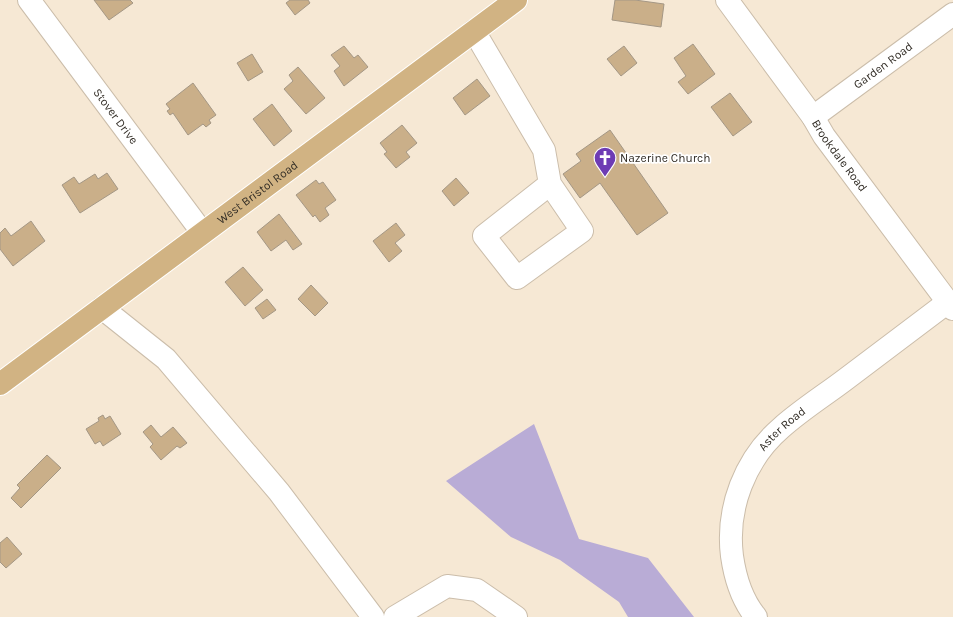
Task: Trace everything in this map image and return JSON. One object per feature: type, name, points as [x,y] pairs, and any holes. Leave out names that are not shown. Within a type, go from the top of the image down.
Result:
[{"type":"main road","name":"West Bristol Road","points":[[0,384],[202,232],[516,0]]},
{"type":"street","name":"Stover Drive","points":[[29,0],[202,232]]},
{"type":"street","name":"Brookdale Road","points":[[727,0],[813,117],[824,136],[950,306]]},
{"type":"street","name":"Garden Road","points":[[813,117],[953,14]]},
{"type":"street","points":[[474,31],[544,150],[550,184]]},
{"type":"street","name":"Aster Road","points":[[756,617],[742,594],[733,566],[731,546],[731,520],[737,493],[744,475],[756,456],[781,428],[950,306]]},
{"type":"street","points":[[102,308],[166,359],[279,492],[374,617]]},
{"type":"street","points":[[395,617],[447,586],[477,590],[516,617]]},
{"type":"shaded area","points":[[534,424],[579,539],[648,558],[694,617],[628,617],[619,602],[560,560],[511,537],[446,481]]},
{"type":"building","points":[[94,0],[130,0],[133,3],[109,20]]},
{"type":"building","points":[[290,0],[308,0],[310,3],[295,15],[286,3]]},
{"type":"building","points":[[615,0],[635,0],[664,4],[661,27],[612,20]]},
{"type":"building","points":[[693,44],[715,74],[688,94],[678,82],[686,76],[674,58]]},
{"type":"building","points":[[344,46],[354,58],[358,55],[368,67],[344,86],[334,71],[340,66],[331,55]]},
{"type":"building","points":[[624,46],[637,63],[621,76],[607,59]]},
{"type":"building","points":[[252,54],[263,72],[248,81],[237,63]]},
{"type":"building","points":[[298,67],[325,98],[306,114],[284,89],[293,81],[289,75]]},
{"type":"building","points":[[477,79],[490,96],[465,115],[453,98]]},
{"type":"building","points":[[193,83],[216,115],[209,120],[211,123],[206,127],[203,124],[188,135],[173,113],[170,115],[167,111],[170,109],[166,104]]},
{"type":"building","points":[[730,93],[752,122],[733,136],[711,107]]},
{"type":"building","points":[[272,104],[292,131],[274,146],[253,119]]},
{"type":"building","points":[[402,125],[417,143],[406,152],[410,157],[396,168],[384,154],[387,152],[380,143]]},
{"type":"building","name":"Nazerine Church","points":[[610,130],[668,213],[637,235],[600,183],[580,198],[563,174],[581,161],[576,154]]},
{"type":"building","points":[[107,173],[118,189],[80,213],[62,185],[74,177],[79,184],[95,174],[98,179]]},
{"type":"building","points":[[456,178],[469,193],[454,206],[442,191]]},
{"type":"building","points":[[316,180],[319,184],[323,182],[336,200],[325,208],[329,215],[320,222],[315,215],[313,217],[296,195]]},
{"type":"building","points":[[279,214],[302,244],[293,250],[286,240],[271,251],[257,232]]},
{"type":"building","points":[[31,221],[45,241],[13,266],[0,249],[0,233],[5,228],[11,236]]},
{"type":"building","points":[[396,223],[405,235],[395,243],[402,251],[389,262],[373,241]]},
{"type":"building","points":[[243,267],[263,290],[245,306],[225,282]]},
{"type":"building","points":[[311,285],[328,303],[315,316],[298,299]]},
{"type":"building","points":[[267,299],[276,310],[263,319],[255,308]]},
{"type":"building","points":[[103,415],[105,419],[110,416],[121,434],[103,446],[100,441],[95,444],[86,429],[99,421],[98,418]]},
{"type":"building","points":[[151,425],[161,437],[173,427],[187,443],[180,448],[177,446],[161,460],[150,447],[153,444],[143,432]]},
{"type":"building","points":[[47,455],[61,468],[21,508],[11,498],[20,488],[17,485]]},
{"type":"building","points":[[7,537],[22,554],[6,568],[0,562],[0,543]]},
{"type":"place","name":"Nazerine Church","points":[[605,178]]}]
